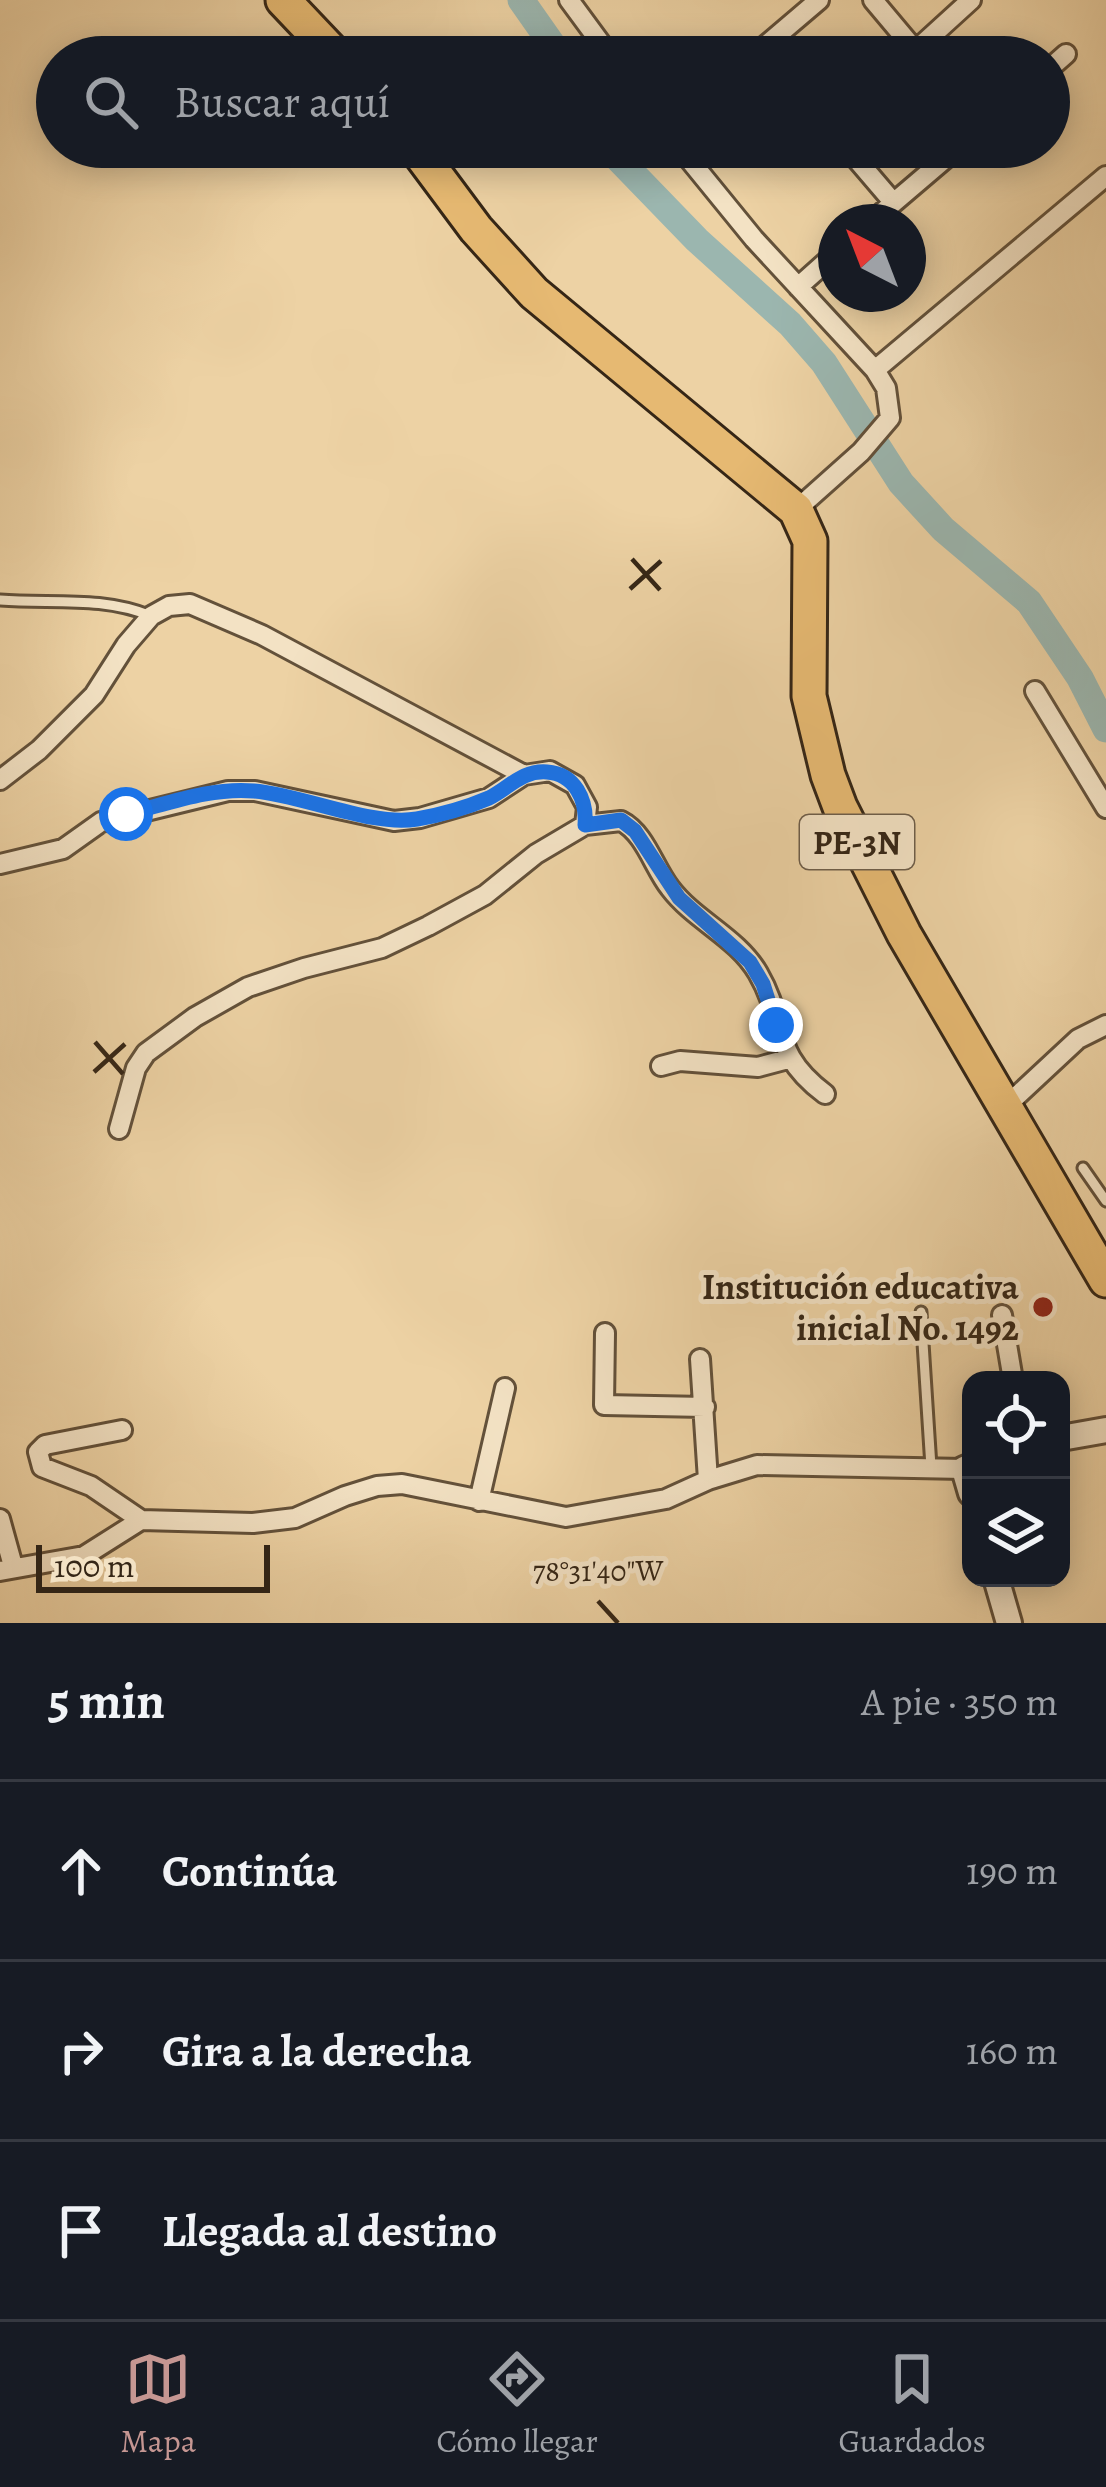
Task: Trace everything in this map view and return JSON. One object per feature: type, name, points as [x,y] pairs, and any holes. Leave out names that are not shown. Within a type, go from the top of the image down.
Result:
[{"type":"highway","points":[[284,0],[317,36]]},
{"type":"highway","points":[[431,168],[476,229],[534,292],[796,510]]},
{"type":"highway","name":"PE-3N","points":[[796,510],[811,541],[809,696],[828,775],[904,934],[1106,1280]]},
{"type":"street","points":[[569,0],[596,36]]},
{"type":"street","points":[[781,36],[819,0]]},
{"type":"street","points":[[873,0],[903,36]]},
{"type":"street","points":[[936,36],[971,0]]},
{"type":"street","points":[[697,168],[886,388],[890,418],[861,452],[796,510]]},
{"type":"street","points":[[864,168],[892,202],[933,168]]},
{"type":"street","points":[[875,370],[1106,176]]},
{"type":"street","points":[[798,287],[818,269]]},
{"type":"street","points":[[0,781],[94,695],[151,616],[180,604],[201,606],[524,775]]},
{"type":"street","points":[[1035,691],[1106,808]]},
{"type":"street","points":[[0,864],[63,849],[101,821],[205,795],[255,791],[394,821],[489,798],[524,775],[550,771],[575,785],[586,807],[585,825]]},
{"type":"street","points":[[119,1129],[136,1068],[146,1053],[195,1017],[248,987],[382,948],[485,895],[536,854],[585,825],[621,820],[629,824],[679,898],[750,962],[763,984],[788,1059],[824,1094]]},
{"type":"street","points":[[1005,1107],[1078,1039],[1106,1025]]},
{"type":"street","points":[[661,1066],[680,1061],[758,1067],[788,1059]]},
{"type":"street","points":[[1002,1315],[1011,1371]]},
{"type":"street","points":[[605,1333],[604,1405],[706,1407]]},
{"type":"street","points":[[700,1359],[708,1480]]},
{"type":"street","points":[[479,1501],[506,1388]]},
{"type":"street","points":[[122,1430],[45,1445],[38,1452],[38,1461],[42,1467],[91,1486],[141,1520],[253,1523],[295,1518],[377,1486],[401,1484],[566,1517],[666,1499],[757,1465],[931,1467],[962,1474]]},
{"type":"street","points":[[1070,1436],[1106,1430]]},
{"type":"street","points":[[0,1519],[7,1568],[84,1556],[141,1520]]},
{"type":"street","points":[[999,1587],[1009,1623]]},
{"type":"lane","points":[[0,600],[94,601],[126,605],[151,616]]},
{"type":"lane","points":[[1083,1168],[1106,1201]]},
{"type":"lane","points":[[921,1312],[931,1467]]},
{"type":"waterway","points":[[521,0],[546,36]]},
{"type":"waterway","points":[[627,168],[697,240],[790,324],[824,363],[901,483],[943,529],[1029,602],[1080,678],[1106,729]]},
{"type":"place","name":"Institución educativa inicial No. 1492","points":[[1043,1307]]},
{"type":"route","points":[[126,814],[205,795],[255,791],[394,821],[489,798],[524,775],[550,771],[575,785],[586,807],[585,825],[621,820],[629,824],[679,898],[733,943],[758,973],[776,1025]]}]
